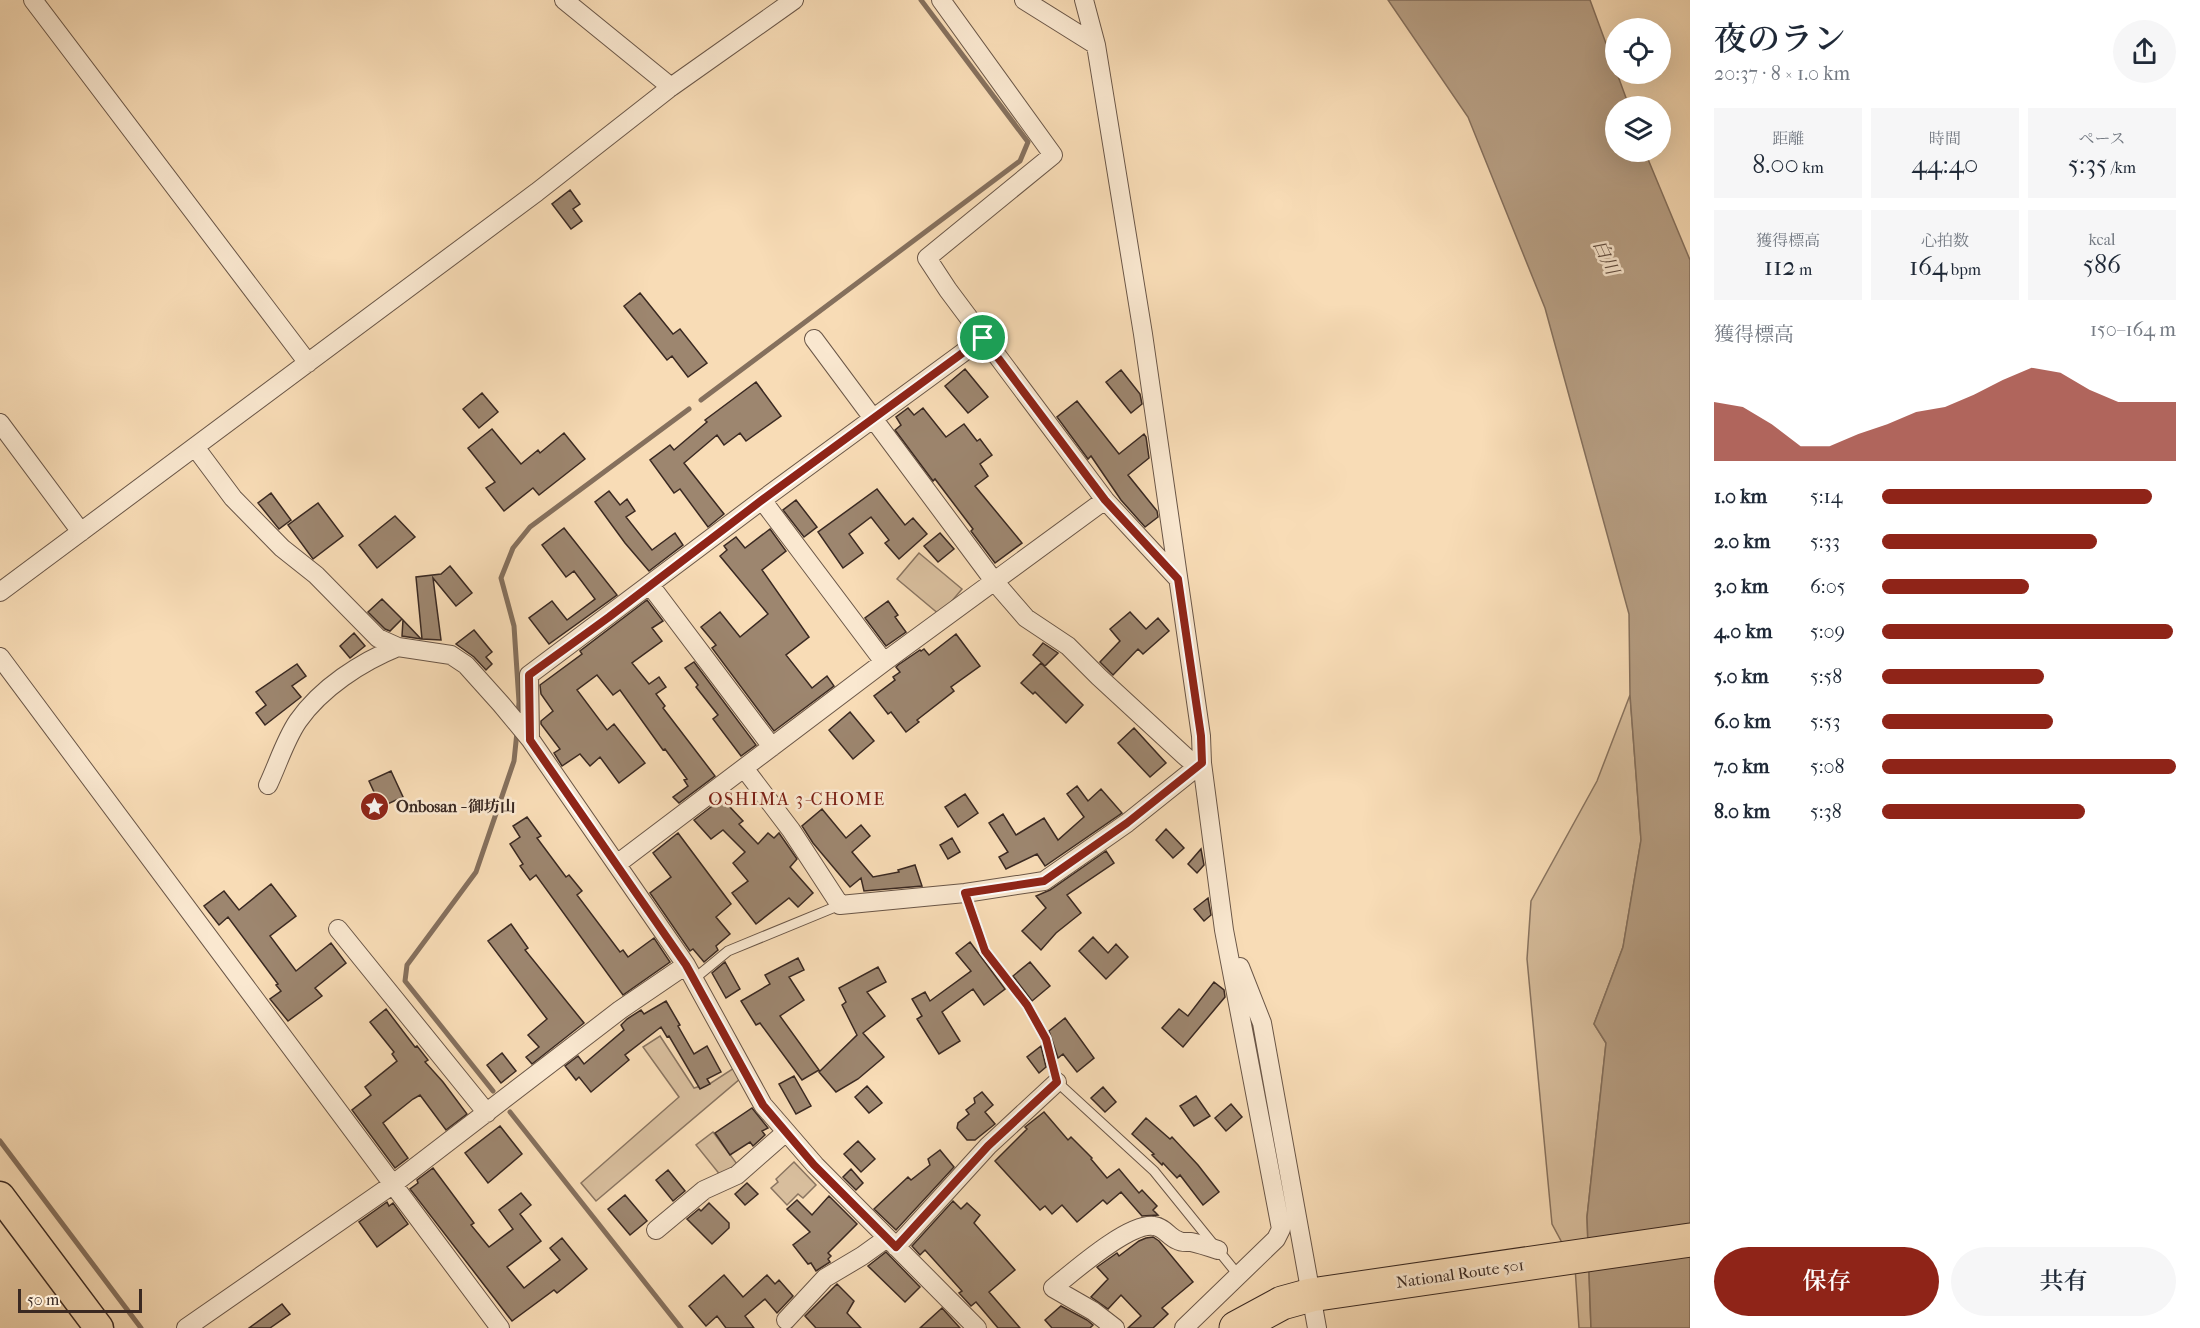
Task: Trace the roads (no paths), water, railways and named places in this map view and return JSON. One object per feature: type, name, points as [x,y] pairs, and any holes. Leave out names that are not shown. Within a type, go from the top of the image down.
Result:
[{"type":"highway","name":"National Route 501","points":[[1236,1328],[1282,1303],[1321,1293],[1690,1240]]},
{"type":"main road","points":[[0,1196],[99,1328]]},
{"type":"street","points":[[33,0],[308,363]]},
{"type":"street","points":[[564,0],[671,87]]},
{"type":"street","points":[[0,592],[537,192],[671,87],[794,0]]},
{"type":"street","points":[[941,0],[1053,155],[927,258],[983,338],[1105,500],[1178,579]]},
{"type":"street","points":[[1024,0],[1096,45]]},
{"type":"street","points":[[1084,0],[1096,45],[1143,334],[1201,736],[1202,763],[1224,930],[1281,1229],[1276,1239],[1184,1328]]},
{"type":"street","points":[[530,740],[529,675],[983,338]]},
{"type":"street","points":[[814,339],[994,581],[1026,618],[1068,646],[1187,758],[1202,763]]},
{"type":"street","points":[[0,423],[81,532]]},
{"type":"street","points":[[195,447],[233,498],[282,548],[316,575],[378,638],[398,647],[451,655],[466,665],[501,704],[530,740],[690,972],[763,1105],[814,1165],[977,1328]]},
{"type":"street","points":[[762,500],[884,662]]},
{"type":"street","points":[[617,864],[884,662],[1105,500]]},
{"type":"street","points":[[650,585],[772,747]]},
{"type":"street","points":[[268,785],[298,720],[316,700],[376,656],[398,647]]},
{"type":"street","points":[[0,657],[500,1328]]},
{"type":"street","points":[[744,768],[791,831],[840,904],[965,893],[1044,881],[1127,823],[1202,763]]},
{"type":"street","points":[[338,929],[487,1113]]},
{"type":"street","points":[[1224,930],[1262,1023],[1321,1293],[1317,1328]]},
{"type":"street","points":[[186,1328],[392,1185],[620,1010],[690,972]]},
{"type":"street","points":[[786,1320],[825,1278],[862,1256],[892,1242],[988,1146],[1057,1082]]},
{"type":"street","points":[[656,1230],[704,1190],[737,1175],[786,1132]]},
{"type":"street","points":[[1115,1328],[1093,1311],[1053,1288],[1112,1243],[1143,1227],[1154,1226],[1163,1229],[1180,1242],[1191,1242],[1218,1250]]},
{"type":"lane","points":[[965,893],[985,951],[1027,1005],[1046,1039],[1057,1082],[1154,1171],[1239,1276]]},
{"type":"lane","points":[[690,972],[728,951],[840,904]]},
{"type":"water","name":"白川","points":[[1388,0],[1590,0],[1605,41],[1605,84],[1621,84],[1625,96],[1605,96],[1605,162],[1649,162],[1690,260],[1690,1328],[1591,1328],[1587,1217],[1606,1043],[1594,1024],[1623,947],[1641,840],[1630,695],[1629,614],[1545,308],[1468,117]]},
{"type":"waterway","points":[[701,400],[1020,161],[1028,142],[921,0]]},
{"type":"waterway","points":[[518,717],[514,626],[501,578],[513,548],[530,527],[689,409]]},
{"type":"waterway","points":[[493,1091],[405,981],[407,965],[476,872],[514,761],[517,732]]},
{"type":"waterway","points":[[510,1112],[681,1328]]},
{"type":"waterway","points":[[0,1141],[141,1328]]},
{"type":"place","name":"Onbosan - 御坊山","points":[[375,806]]},
{"type":"district","name":"OSHIMA 3-CHOME","points":[[797,799]]}]
